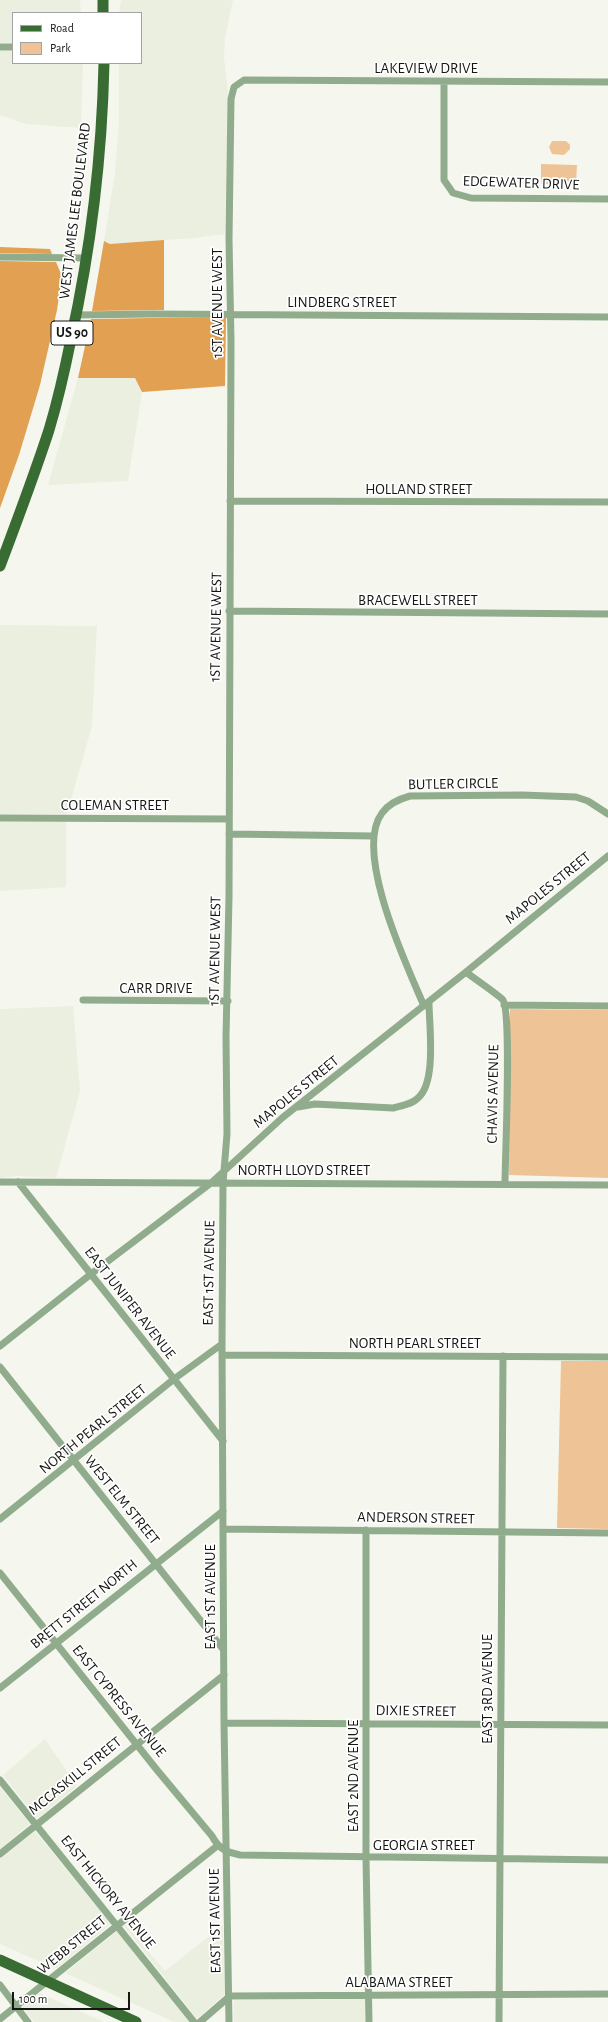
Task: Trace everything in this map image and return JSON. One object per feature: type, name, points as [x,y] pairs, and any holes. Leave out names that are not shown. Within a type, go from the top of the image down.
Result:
[{"type":"main road","points":[[103,0],[103,12]]},
{"type":"main road","name":"WEST JAMES LEE BOULEVARD","points":[[0,566],[49,429],[76,315],[87,258],[100,148],[104,64]]},
{"type":"main road","points":[[0,1960],[136,2022]]},
{"type":"street","points":[[0,47],[12,47]]},
{"type":"street","name":"EDGEWATER DRIVE","points":[[444,81],[444,180],[452,193],[471,198],[608,198]]},
{"type":"street","name":"LAKEVIEW DRIVE","points":[[241,82],[608,82]]},
{"type":"street","name":"1ST AVENUE WEST","points":[[224,1172],[227,1134],[226,1037],[228,1001],[231,99],[234,87],[241,82]]},
{"type":"street","points":[[0,257],[87,258]]},
{"type":"street","name":"LINDBERG STREET","points":[[76,315],[230,314],[608,317]]},
{"type":"street","name":"HOLLAND STREET","points":[[230,501],[608,502]]},
{"type":"street","name":"BRACEWELL STREET","points":[[229,612],[608,614]]},
{"type":"street","name":"BUTLER CIRCLE","points":[[427,1004],[402,956],[386,913],[378,882],[374,836],[381,813],[399,798],[410,796],[522,795],[576,797],[588,801],[608,814]]},
{"type":"street","name":"COLEMAN STREET","points":[[0,818],[229,819]]},
{"type":"street","points":[[229,834],[374,836]]},
{"type":"street","name":"MAPOLES STREET","points":[[0,1346],[91,1274],[211,1183],[296,1107],[427,1004],[608,856]]},
{"type":"street","points":[[466,972],[500,998],[504,1005],[608,1006]]},
{"type":"street","name":"CARR DRIVE","points":[[83,1000],[228,1001]]},
{"type":"street","points":[[296,1107],[315,1104],[393,1108],[413,1102],[419,1098],[424,1092],[429,1073],[427,1004]]},
{"type":"street","name":"CHAVIS AVENUE","points":[[504,1005],[507,1035],[505,1184]]},
{"type":"street","name":"EAST 1ST AVENUE","points":[[224,1172],[222,1344],[224,1723],[230,1996],[229,2022]]},
{"type":"street","name":"NORTH LLOYD STREET","points":[[0,1182],[608,1185]]},
{"type":"street","name":"EAST JUNIPER AVENUE","points":[[18,1182],[223,1441]]},
{"type":"street","name":"NORTH PEARL STREET","points":[[0,1519],[74,1461],[174,1379],[222,1344]]},
{"type":"street","name":"NORTH PEARL STREET","points":[[222,1354],[608,1357]]},
{"type":"street","name":"EAST 3RD AVENUE","points":[[499,2022],[503,1356]]},
{"type":"street","name":"WEST ELM STREET","points":[[0,1367],[224,1649]]},
{"type":"street","name":"BRETT STREET NORTH","points":[[0,1688],[223,1511]]},
{"type":"street","name":"ANDERSON STREET","points":[[223,1529],[608,1533]]},
{"type":"street","name":"EAST 2ND AVENUE","points":[[366,1530],[366,1858],[369,2022]]},
{"type":"street","name":"EAST CYPRESS AVENUE","points":[[0,1573],[212,1836],[217,1846]]},
{"type":"street","name":"MCCASKILL STREET","points":[[0,1854],[136,1743],[224,1675]]},
{"type":"street","name":"DIXIE STREET","points":[[224,1723],[608,1725]]},
{"type":"street","name":"EAST HICKORY AVENUE","points":[[0,1780],[194,2022]]},
{"type":"street","name":"GEORGIA STREET","points":[[217,1846],[226,1852],[240,1855],[366,1858],[608,1860]]},
{"type":"street","name":"WEBB STREET","points":[[0,2019],[217,1846]]},
{"type":"street","points":[[0,1985],[28,2022]]},
{"type":"street","name":"ALABAMA STREET","points":[[230,1996],[608,1994]]},
{"type":"street","points":[[200,2022],[230,1996]]},
{"type":"shaded area","points":[[0,0],[80,0],[81,12],[12,12],[12,43],[0,43]]},
{"type":"shaded area","points":[[121,0],[233,0],[225,38],[224,57],[228,92],[225,234],[194,238],[110,244],[104,241],[115,173],[119,121],[119,64],[142,64],[142,12],[119,12]]},
{"type":"shaded area","points":[[0,51],[12,51],[12,64],[83,64],[81,128],[26,124],[0,115]]},
{"type":"shaded area","points":[[164,240],[164,310],[92,311],[104,241],[110,244]]},
{"type":"shaded area","points":[[0,247],[50,249],[52,254],[0,253]]},
{"type":"shaded area","points":[[0,261],[56,262],[62,276],[57,310],[40,385],[19,455],[0,508]]},
{"type":"shaded area","points":[[226,318],[225,386],[142,392],[135,378],[78,378],[91,319]]},
{"type":"shaded area","points":[[78,378],[135,378],[142,392],[128,481],[48,485]]},
{"type":"shaded area","points":[[0,625],[97,626],[92,726],[67,814],[0,814]]},
{"type":"shaded area","points":[[0,822],[66,822],[66,887],[0,891]]},
{"type":"shaded area","points":[[73,1006],[80,1091],[56,1178],[19,1176],[0,1178],[0,1009]]},
{"type":"shaded area","points":[[45,1739],[77,1786],[37,1819],[3,1775]]},
{"type":"shaded area","points":[[0,1787],[30,1824],[0,1849]]},
{"type":"shaded area","points":[[35,1831],[111,1924],[56,1969],[0,1944],[0,1859]]},
{"type":"shaded area","points":[[125,1924],[165,1971],[223,1925],[225,1994],[197,2019],[123,1925]]},
{"type":"shaded area","points":[[117,1931],[163,1987],[189,2022],[174,2022],[65,1973]]},
{"type":"shaded area","points":[[40,1993],[104,2022],[34,2022],[22,2007]]},
{"type":"shaded area","points":[[365,1999],[365,2022],[234,2022],[234,2000]]},
{"type":"green space","points":[[552,141],[566,141],[570,145],[570,149],[564,155],[552,154],[549,147]]},
{"type":"green space","points":[[541,164],[577,165],[576,184],[541,184]]},
{"type":"green space","points":[[510,1009],[608,1010],[608,1178],[509,1175]]},
{"type":"green space","points":[[561,1361],[608,1361],[608,1529],[557,1528]]}]
